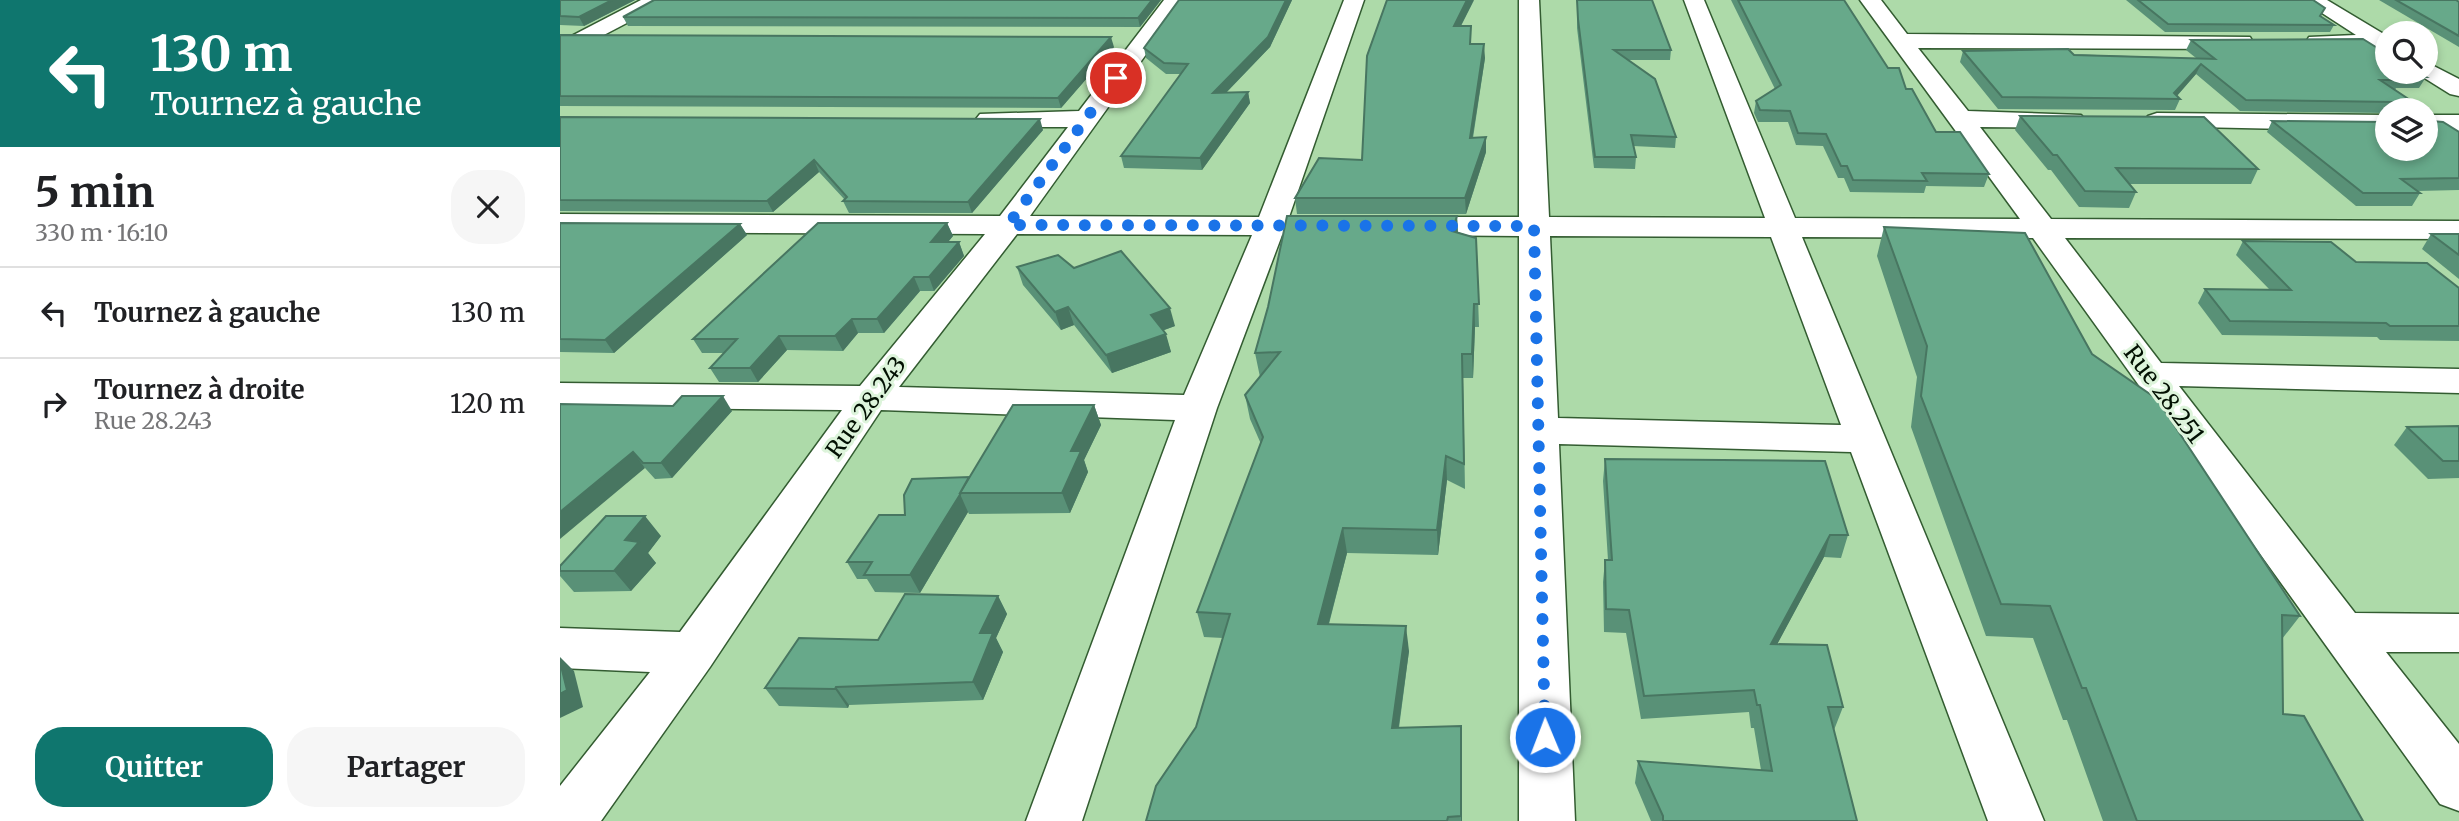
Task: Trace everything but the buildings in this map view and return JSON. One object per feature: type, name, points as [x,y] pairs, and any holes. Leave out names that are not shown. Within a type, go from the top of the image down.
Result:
[{"type":"street","points":[[560,51],[656,0]]},
{"type":"street","name":"Rue 28.243","points":[[567,821],[693,653],[870,398],[1008,225],[1086,119],[1133,37],[1175,0]]},
{"type":"street","points":[[1054,821],[1198,408],[1271,225],[1354,0]]},
{"type":"street","points":[[1529,0],[1547,821]]},
{"type":"street","points":[[1694,0],[2016,821]]},
{"type":"street","name":"Rue 28.251","points":[[1870,0],[1962,119],[2148,373],[2459,786]]},
{"type":"street","points":[[2312,0],[2375,38]]},
{"type":"street","points":[[560,36],[631,36]]},
{"type":"street","points":[[1901,41],[2258,41]]},
{"type":"street","points":[[2299,42],[2375,43]]},
{"type":"street","points":[[2438,76],[2459,89]]},
{"type":"street","points":[[961,119],[1086,119]]},
{"type":"street","points":[[1962,119],[2099,120]]},
{"type":"street","points":[[2127,120],[2375,122]]},
{"type":"street","points":[[2438,123],[2459,123]]},
{"type":"street","points":[[560,223],[2459,230]]},
{"type":"street","points":[[2148,373],[2459,381]]},
{"type":"street","points":[[560,395],[870,398],[1198,408]]},
{"type":"street","points":[[1538,430],[1866,439]]},
{"type":"street","points":[[2341,632],[2459,633]]},
{"type":"street","points":[[560,648],[693,653]]},
{"type":"route","points":[[1116,78],[1008,225],[1534,226],[1545,737]]}]
